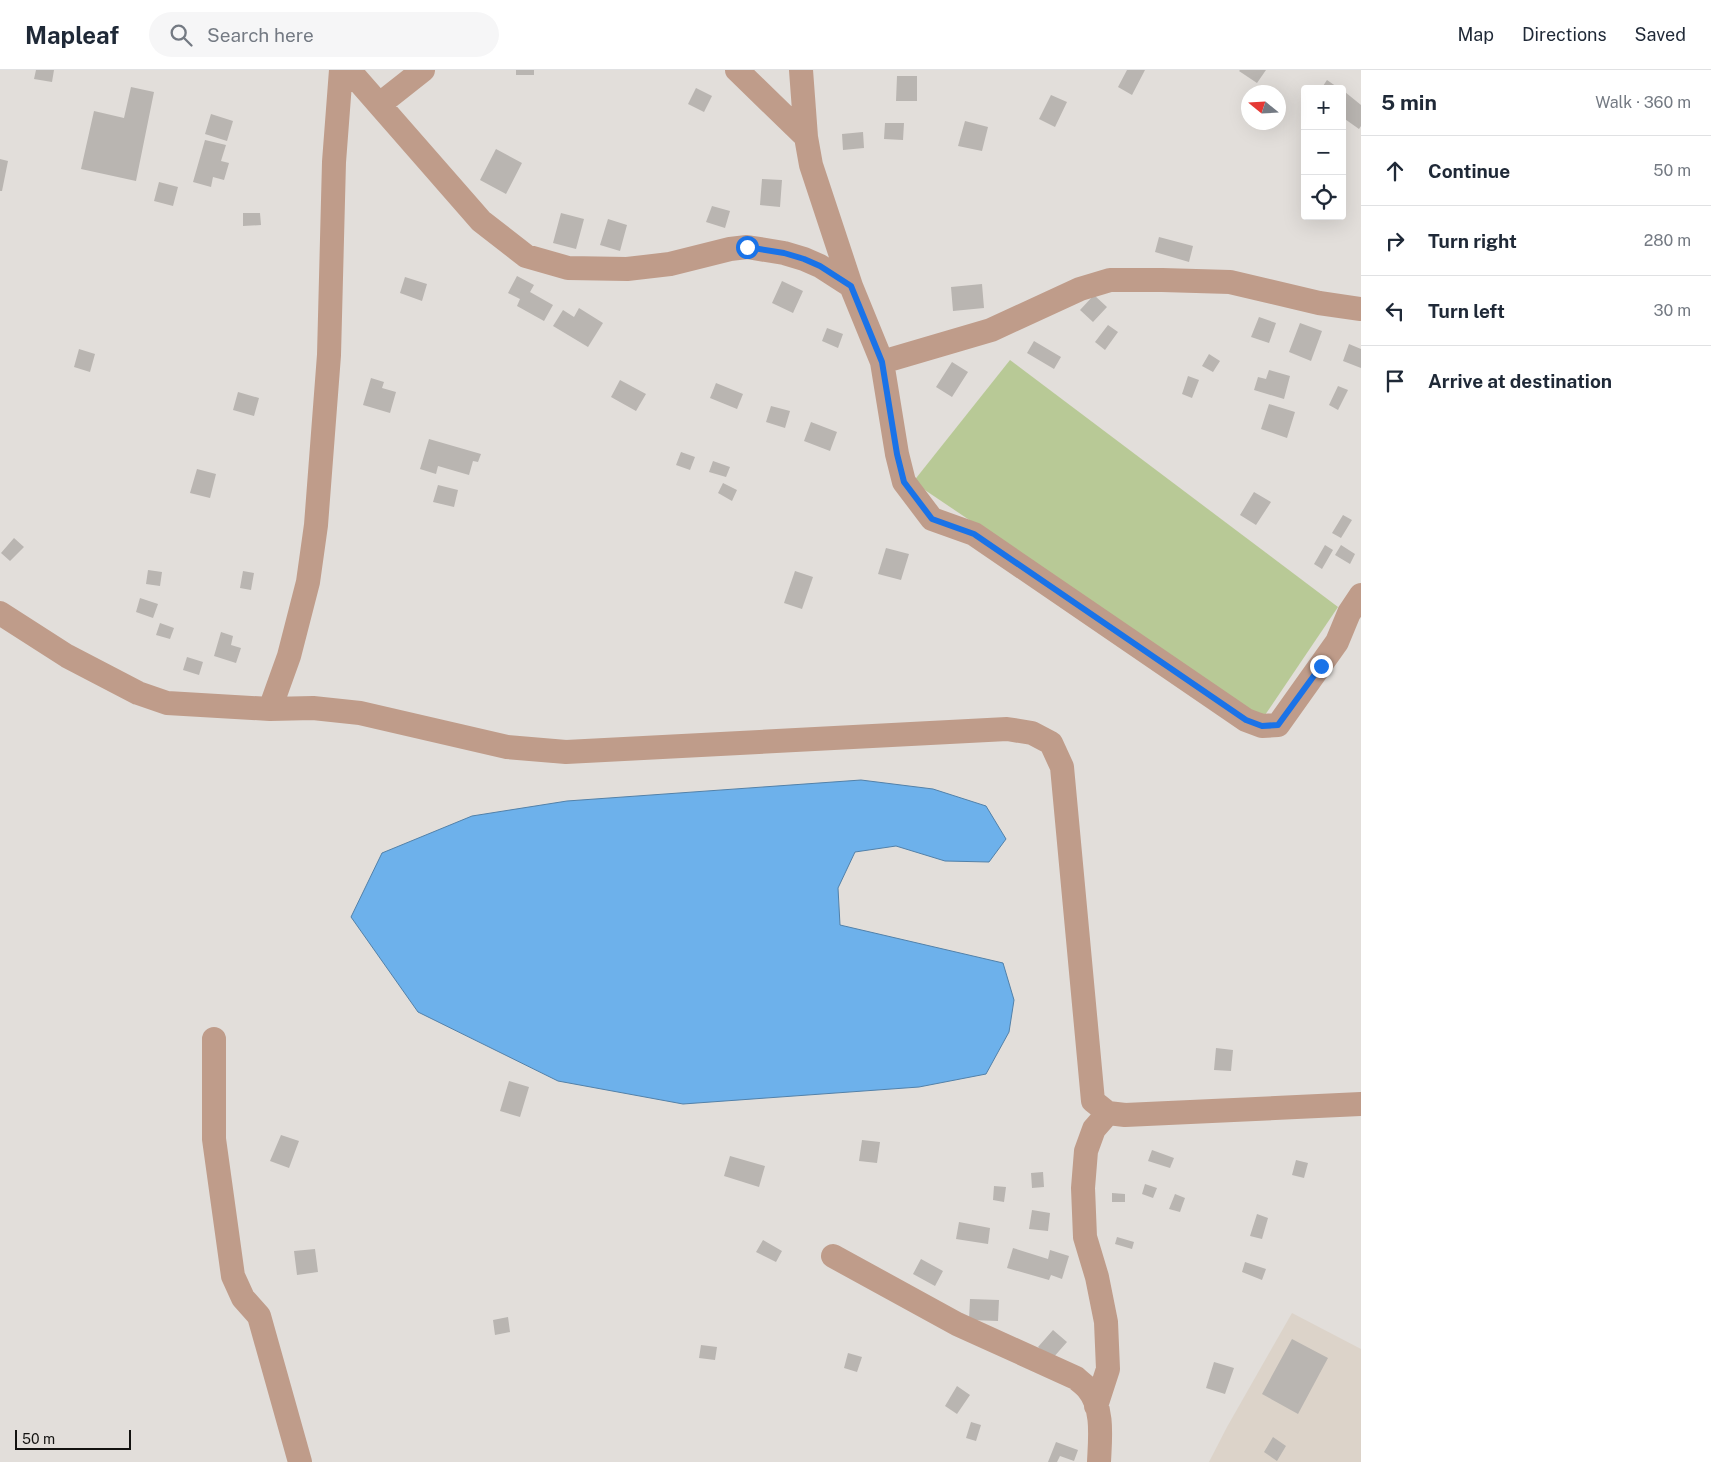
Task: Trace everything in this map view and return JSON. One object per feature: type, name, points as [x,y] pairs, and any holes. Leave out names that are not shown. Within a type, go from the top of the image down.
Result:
[{"type":"street","points":[[270,709],[289,656],[308,582],[316,524],[329,355],[334,162],[342,70]]},
{"type":"street","points":[[349,70],[481,221],[526,256],[568,268],[627,269],[670,264],[730,249],[747,247],[784,253],[804,259],[820,266],[851,286]]},
{"type":"street","points":[[380,104],[423,70]]},
{"type":"street","points":[[737,70],[806,137]]},
{"type":"street","points":[[801,70],[806,137],[811,165],[851,286],[882,362],[897,454],[904,482],[932,519],[974,534],[1246,720],[1262,726],[1278,725],[1337,642],[1349,613],[1361,595]]},
{"type":"street","points":[[882,362],[991,330],[1080,289],[1110,280],[1230,282],[1319,303],[1361,309]]},
{"type":"street","points":[[0,613],[67,656],[138,693],[167,703],[270,709],[313,708],[360,713],[507,747],[566,752],[1007,729],[1032,732],[1051,743],[1062,767],[1093,1100],[1108,1113],[1125,1115],[1361,1104]]},
{"type":"street","points":[[214,1039],[214,1139],[233,1276],[243,1298],[260,1316],[300,1462]]},
{"type":"street","points":[[1096,1406],[1108,1369],[1106,1322],[1098,1278],[1085,1237],[1083,1188],[1086,1151],[1094,1129],[1108,1113]]},
{"type":"street","points":[[833,1256],[958,1324],[1076,1378],[1089,1390],[1096,1406],[1100,1424],[1099,1462]]},
{"type":"shaded area","points":[[1292,1313],[1361,1349],[1361,1462],[1209,1462],[1227,1427]]},
{"type":"green space","points":[[1010,360],[1338,607],[1263,718],[913,482]]},
{"type":"water","points":[[861,780],[933,789],[986,806],[1006,839],[989,862],[945,861],[896,846],[855,852],[838,888],[840,925],[1003,963],[1014,1000],[1009,1032],[986,1074],[919,1087],[683,1104],[558,1081],[418,1012],[351,917],[382,853],[472,816],[567,801]]},
{"type":"building","points":[[36,70],[54,70],[52,82],[34,79]]},
{"type":"building","points":[[516,70],[534,70],[534,75],[516,75]]},
{"type":"building","points":[[1127,70],[1145,70],[1132,95],[1118,87]]},
{"type":"building","points":[[1240,70],[1266,70],[1257,83]]},
{"type":"building","points":[[897,76],[917,76],[917,101],[896,101]]},
{"type":"building","points":[[1327,80],[1334,85],[1324,85]]},
{"type":"building","points":[[131,87],[154,92],[136,181],[81,169],[94,111],[124,118]]},
{"type":"building","points":[[696,88],[712,96],[704,112],[688,104]]},
{"type":"building","points":[[1346,93],[1361,105],[1361,126],[1359,129],[1346,120]]},
{"type":"building","points":[[1051,95],[1067,102],[1055,127],[1039,119]]},
{"type":"building","points":[[211,114],[233,121],[227,141],[205,134]]},
{"type":"building","points":[[965,121],[988,127],[982,151],[958,146]]},
{"type":"building","points":[[885,123],[904,123],[903,140],[884,139]]},
{"type":"building","points":[[863,132],[864,148],[843,150],[842,134]]},
{"type":"building","points":[[205,140],[226,145],[221,161],[229,163],[224,180],[213,177],[211,187],[193,182]]},
{"type":"building","points":[[496,149],[522,163],[506,194],[480,180]]},
{"type":"building","points":[[0,159],[8,161],[2,191],[0,191]]},
{"type":"building","points":[[762,179],[782,180],[780,207],[760,205]]},
{"type":"building","points":[[159,182],[178,187],[173,206],[154,201]]},
{"type":"building","points":[[712,206],[730,211],[725,228],[706,222]]},
{"type":"building","points":[[243,213],[260,213],[261,225],[243,226]]},
{"type":"building","points":[[561,213],[584,219],[576,249],[553,243]]},
{"type":"building","points":[[608,219],[627,225],[620,251],[600,245]]},
{"type":"building","points":[[1159,237],[1193,246],[1189,262],[1155,252]]},
{"type":"building","points":[[517,276],[534,285],[530,292],[553,305],[544,321],[517,306],[520,299],[508,293]]},
{"type":"building","points":[[405,277],[427,284],[422,301],[400,293]]},
{"type":"building","points":[[782,281],[803,291],[793,313],[772,303]]},
{"type":"building","points":[[982,284],[984,308],[953,311],[951,287]]},
{"type":"building","points":[[1094,295],[1107,307],[1093,322],[1080,310]]},
{"type":"building","points":[[579,308],[603,323],[588,347],[553,326],[563,310],[574,317]]},
{"type":"building","points":[[1259,317],[1276,323],[1269,343],[1251,337]]},
{"type":"building","points":[[1300,323],[1322,331],[1311,361],[1289,352]]},
{"type":"building","points":[[1108,325],[1118,332],[1105,350],[1095,342]]},
{"type":"building","points":[[827,328],[843,334],[838,348],[822,341]]},
{"type":"building","points":[[1034,341],[1061,357],[1054,369],[1027,353]]},
{"type":"building","points":[[1349,344],[1361,349],[1361,368],[1343,361]]},
{"type":"building","points":[[79,349],[95,354],[90,372],[74,367]]},
{"type":"building","points":[[1209,354],[1220,361],[1213,372],[1202,366]]},
{"type":"building","points":[[952,362],[968,372],[952,397],[936,387]]},
{"type":"building","points":[[1269,370],[1290,376],[1284,399],[1254,390],[1258,377],[1266,379]]},
{"type":"building","points":[[1188,376],[1199,380],[1192,398],[1182,394]]},
{"type":"building","points":[[371,378],[384,382],[382,388],[396,392],[390,413],[363,405]]},
{"type":"building","points":[[620,380],[646,394],[636,411],[611,397]]},
{"type":"building","points":[[716,383],[743,394],[737,409],[710,398]]},
{"type":"building","points":[[1338,386],[1348,390],[1338,410],[1329,405]]},
{"type":"building","points":[[238,392],[259,398],[254,416],[233,410]]},
{"type":"building","points":[[1269,404],[1295,412],[1287,438],[1261,429]]},
{"type":"building","points":[[771,406],[790,411],[785,428],[766,422]]},
{"type":"building","points":[[811,422],[837,432],[830,451],[804,441]]},
{"type":"building","points":[[429,439],[481,454],[478,462],[473,461],[469,475],[438,466],[436,474],[420,469]]},
{"type":"building","points":[[681,452],[695,457],[690,470],[676,465]]},
{"type":"building","points":[[713,461],[730,467],[726,477],[709,472]]},
{"type":"building","points":[[197,469],[216,474],[210,498],[190,493]]},
{"type":"building","points":[[723,483],[737,490],[732,501],[718,493]]},
{"type":"building","points":[[438,485],[458,490],[454,507],[433,502]]},
{"type":"building","points":[[1254,492],[1271,502],[1256,525],[1240,515]]},
{"type":"building","points":[[1343,515],[1352,520],[1341,538],[1332,533]]},
{"type":"building","points":[[14,538],[24,547],[10,561],[1,553]]},
{"type":"building","points":[[1325,545],[1333,550],[1322,569],[1314,564]]},
{"type":"building","points":[[1341,545],[1355,554],[1350,564],[1335,555]]},
{"type":"building","points":[[886,548],[909,554],[901,580],[878,574]]},
{"type":"building","points":[[148,570],[162,572],[160,586],[146,584]]},
{"type":"building","points":[[243,571],[254,573],[251,590],[240,588]]},
{"type":"building","points":[[795,571],[813,577],[802,609],[784,603]]},
{"type":"building","points":[[140,598],[158,604],[153,618],[136,612]]},
{"type":"building","points":[[160,623],[174,628],[170,639],[156,635]]},
{"type":"building","points":[[221,632],[233,636],[231,645],[241,648],[236,663],[214,656]]},
{"type":"building","points":[[187,657],[203,662],[199,675],[183,670]]},
{"type":"building","points":[[1216,1048],[1233,1050],[1231,1071],[1214,1070]]},
{"type":"building","points":[[509,1081],[529,1087],[520,1117],[500,1111]]},
{"type":"building","points":[[281,1135],[299,1141],[289,1168],[270,1161]]},
{"type":"building","points":[[862,1140],[880,1142],[877,1163],[859,1161]]},
{"type":"building","points":[[1152,1150],[1174,1158],[1170,1168],[1148,1161]]},
{"type":"building","points":[[730,1156],[765,1166],[759,1187],[724,1176]]},
{"type":"building","points":[[1296,1160],[1308,1163],[1304,1178],[1292,1175]]},
{"type":"building","points":[[1043,1172],[1044,1187],[1032,1188],[1031,1173]]},
{"type":"building","points":[[1145,1184],[1157,1188],[1153,1198],[1142,1194]]},
{"type":"building","points":[[994,1186],[1006,1187],[1004,1202],[993,1200]]},
{"type":"building","points":[[1112,1193],[1125,1194],[1125,1202],[1112,1202]]},
{"type":"building","points":[[1175,1194],[1185,1198],[1180,1212],[1169,1209]]},
{"type":"building","points":[[1032,1210],[1050,1213],[1048,1231],[1029,1229]]},
{"type":"building","points":[[1257,1214],[1268,1218],[1262,1239],[1250,1236]]},
{"type":"building","points":[[959,1222],[990,1228],[988,1244],[956,1239]]},
{"type":"building","points":[[1117,1237],[1134,1242],[1132,1249],[1115,1244]]},
{"type":"building","points":[[763,1240],[782,1251],[776,1262],[756,1252]]},
{"type":"building","points":[[1013,1248],[1048,1259],[1050,1250],[1069,1256],[1062,1279],[1051,1275],[1049,1280],[1007,1268]]},
{"type":"building","points":[[315,1249],[318,1272],[297,1275],[294,1251]]},
{"type":"building","points":[[921,1259],[943,1271],[935,1286],[913,1274]]},
{"type":"building","points":[[1245,1262],[1266,1269],[1262,1280],[1242,1272]]},
{"type":"building","points":[[970,1299],[999,1300],[998,1321],[969,1320]]},
{"type":"building","points":[[508,1317],[510,1332],[495,1335],[493,1320]]},
{"type":"building","points":[[1053,1330],[1067,1342],[1052,1359],[1038,1347]]},
{"type":"building","points":[[1292,1339],[1328,1358],[1298,1414],[1262,1394]]},
{"type":"building","points":[[701,1345],[717,1347],[715,1360],[699,1358]]},
{"type":"building","points":[[848,1353],[862,1357],[857,1372],[844,1368]]},
{"type":"building","points":[[1214,1362],[1234,1368],[1225,1394],[1206,1388]]},
{"type":"building","points":[[957,1386],[970,1395],[957,1414],[945,1406]]},
{"type":"building","points":[[971,1422],[981,1425],[976,1441],[966,1438]]},
{"type":"building","points":[[1273,1437],[1286,1446],[1277,1461],[1264,1452]]},
{"type":"building","points":[[1056,1442],[1078,1450],[1074,1461],[1060,1456],[1057,1462],[1048,1462]]},
{"type":"route","points":[[747,247],[784,253],[804,259],[820,266],[851,286],[882,362],[897,454],[904,482],[932,519],[974,534],[1246,720],[1262,726],[1278,725],[1295,699],[1321,666]]}]
